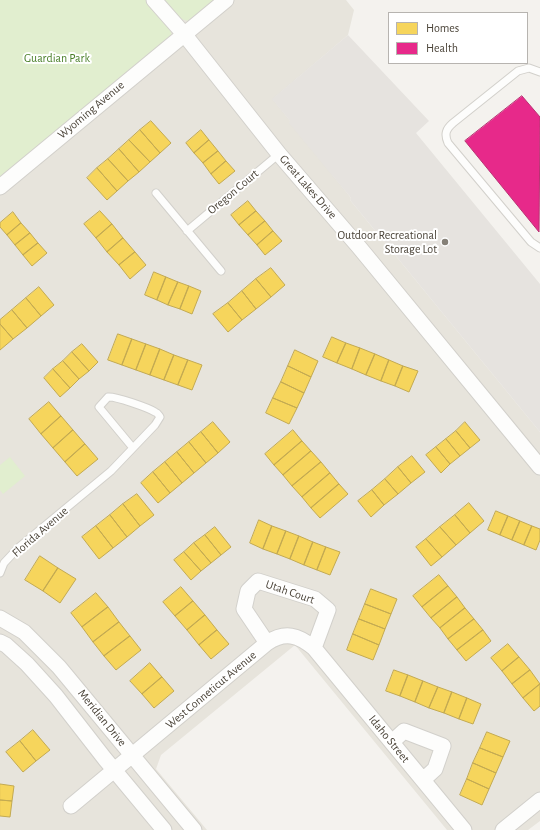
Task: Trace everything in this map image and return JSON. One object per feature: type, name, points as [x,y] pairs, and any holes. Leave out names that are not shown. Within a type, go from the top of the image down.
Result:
[{"type":"street","name":"Great Lakes Drive","points":[[154,0],[184,34],[279,154],[359,247],[540,467]]},
{"type":"street","name":"Wyoming Avenue","points":[[0,187],[226,0]]},
{"type":"street","name":"Utah Court","points":[[267,643],[244,609],[248,591],[258,581],[315,598],[328,610],[314,648]]},
{"type":"street","name":"Meridian Drive","points":[[0,618],[24,632],[43,649],[79,689],[194,830]]},
{"type":"street","name":"West Conneticut Avenue","points":[[71,806],[277,636],[291,636],[304,640],[314,648]]},
{"type":"street","name":"Meridian Drive","points":[[0,642],[6,645],[27,664],[56,696],[114,770],[164,830]]},
{"type":"street","name":"Idaho Street","points":[[314,648],[464,830]]},
{"type":"street","points":[[392,742],[404,731],[443,746],[435,769],[423,780]]},
{"type":"street","points":[[503,830],[540,800]]},
{"type":"lane","points":[[540,72],[529,68],[518,71],[447,128],[445,134],[448,143],[531,242],[540,248]]},
{"type":"lane","name":"Oregon Court","points":[[187,231],[279,154]]},
{"type":"lane","points":[[156,193],[221,271]]},
{"type":"lane","name":"Florida Avenue","points":[[0,573],[4,563],[18,548],[111,471],[133,448],[155,425],[160,417],[155,411],[110,396],[99,407],[133,448]]},
{"type":"shaded area","points":[[0,0],[346,0],[354,10],[348,35],[273,99],[351,198],[350,200],[540,432],[540,821],[528,830],[447,830],[295,645],[161,755],[156,769],[207,830],[0,830]]},
{"type":"shaded area","name":"Outdoor Recreational Storage Lot","points":[[348,35],[429,121],[416,133],[540,284],[540,432],[350,200],[351,198],[289,123],[290,121],[272,99]]},
{"type":"green space","name":"Guardian Park","points":[[0,0],[146,0],[170,29],[172,36],[0,179]]},
{"type":"green space","points":[[164,0],[218,0],[192,21],[187,21],[179,17]]},
{"type":"green space","points":[[10,457],[25,476],[3,494],[0,490],[0,465]]},
{"type":"building: Homes","points":[[151,121],[171,143],[160,153],[140,130]]},
{"type":"building: Homes","points":[[140,130],[160,153],[150,162],[129,140]]},
{"type":"building: Homes","points":[[201,130],[209,140],[194,153],[186,143]]},
{"type":"building: Homes","points":[[129,140],[150,162],[139,172],[119,149]]},
{"type":"building: Homes","points":[[209,140],[218,151],[203,163],[194,153]]},
{"type":"building: Homes","points":[[119,149],[139,172],[128,181],[108,159]]},
{"type":"building: Homes","points":[[218,151],[226,161],[211,174],[203,163]]},
{"type":"building: Homes","points":[[108,159],[128,181],[117,191],[97,168]]},
{"type":"building: Homes","points":[[226,161],[235,171],[219,184],[211,174]]},
{"type":"building: Homes","points":[[97,168],[117,191],[107,200],[87,178]]},
{"type":"building: Homes","points":[[248,201],[256,211],[239,225],[231,215]]},
{"type":"building: Homes","points":[[100,211],[112,224],[96,238],[84,224]]},
{"type":"building: Homes","points":[[256,211],[265,221],[248,235],[239,225]]},
{"type":"building: Homes","points":[[13,212],[21,223],[7,235],[0,227],[0,223]]},
{"type":"building: Homes","points":[[265,221],[273,231],[257,245],[248,235]]},
{"type":"building: Homes","points":[[21,223],[30,233],[15,245],[7,235]]},
{"type":"building: Homes","points":[[112,224],[123,238],[107,252],[96,238]]},
{"type":"building: Homes","points":[[273,231],[282,241],[265,255],[257,245]]},
{"type":"building: Homes","points":[[30,233],[38,243],[23,255],[15,245]]},
{"type":"building: Homes","points":[[123,238],[135,252],[119,265],[107,252]]},
{"type":"building: Homes","points":[[38,243],[47,253],[32,266],[23,255]]},
{"type":"building: Homes","points":[[135,252],[146,265],[130,279],[119,265]]},
{"type":"building: Homes","points":[[271,268],[285,285],[271,297],[256,279]]},
{"type":"building: Homes","points":[[154,272],[166,277],[157,300],[145,295]]},
{"type":"building: Homes","points":[[166,277],[178,282],[168,305],[157,300]]},
{"type":"building: Homes","points":[[256,279],[271,297],[256,309],[242,291]]},
{"type":"building: Homes","points":[[178,282],[189,286],[180,309],[168,305]]},
{"type":"building: Homes","points":[[189,286],[201,291],[192,314],[180,309]]},
{"type":"building: Homes","points":[[39,287],[54,305],[41,316],[26,298]]},
{"type":"building: Homes","points":[[242,291],[256,309],[242,320],[228,303]]},
{"type":"building: Homes","points":[[26,298],[41,316],[27,328],[12,310]]},
{"type":"building: Homes","points":[[228,303],[242,320],[228,332],[213,314]]},
{"type":"building: Homes","points":[[12,310],[27,328],[13,339],[0,324],[0,320]]},
{"type":"building: Homes","points":[[0,324],[13,339],[0,350]]},
{"type":"building: Homes","points":[[118,334],[132,339],[122,365],[108,360]]},
{"type":"building: Homes","points":[[332,337],[346,343],[337,363],[323,357]]},
{"type":"building: Homes","points":[[132,339],[146,344],[136,370],[122,365]]},
{"type":"building: Homes","points":[[346,343],[360,348],[352,369],[337,363]]},
{"type":"building: Homes","points":[[82,344],[98,362],[89,371],[72,352]]},
{"type":"building: Homes","points":[[146,344],[160,349],[150,375],[136,370]]},
{"type":"building: Homes","points":[[360,348],[375,354],[366,375],[352,369]]},
{"type":"building: Homes","points":[[160,349],[174,355],[164,380],[150,375]]},
{"type":"building: Homes","points":[[295,350],[318,361],[311,377],[288,366]]},
{"type":"building: Homes","points":[[72,352],[89,371],[79,379],[63,361]]},
{"type":"building: Homes","points":[[375,354],[389,360],[381,381],[366,375]]},
{"type":"building: Homes","points":[[174,355],[188,360],[178,385],[164,380]]},
{"type":"building: Homes","points":[[188,360],[202,365],[192,390],[178,385]]},
{"type":"building: Homes","points":[[389,360],[403,366],[395,386],[381,381]]},
{"type":"building: Homes","points":[[63,361],[79,379],[70,388],[53,369]]},
{"type":"building: Homes","points":[[288,366],[311,377],[304,393],[281,382]]},
{"type":"building: Homes","points":[[403,366],[418,371],[409,392],[395,386]]},
{"type":"building: Homes","points":[[53,369],[70,388],[60,397],[44,378]]},
{"type":"building: Homes","points":[[281,382],[304,393],[297,408],[273,398]]},
{"type":"building: Homes","points":[[273,398],[297,408],[289,424],[266,413]]},
{"type":"building: Homes","points":[[49,402],[61,416],[41,434],[29,419]]},
{"type":"building: Homes","points":[[61,416],[73,430],[53,448],[41,434]]},
{"type":"building: Homes","points":[[213,422],[230,442],[218,453],[201,432]]},
{"type":"building: Homes","points":[[465,422],[480,440],[470,448],[456,431]]},
{"type":"building: Homes","points":[[73,430],[85,444],[65,462],[53,448]]},
{"type":"building: Homes","points":[[293,430],[302,441],[274,465],[265,454]]},
{"type":"building: Homes","points":[[456,431],[470,448],[460,456],[446,439]]},
{"type":"building: Homes","points":[[201,432],[218,453],[206,463],[189,442]]},
{"type":"building: Homes","points":[[446,439],[460,456],[450,464],[436,447]]},
{"type":"building: Homes","points":[[302,441],[311,451],[283,475],[274,465]]},
{"type":"building: Homes","points":[[189,442],[206,463],[194,473],[177,452]]},
{"type":"building: Homes","points":[[85,444],[98,459],[77,476],[65,462]]},
{"type":"building: Homes","points":[[436,447],[450,464],[441,473],[426,455]]},
{"type":"building: Homes","points":[[311,451],[321,462],[292,486],[283,475]]},
{"type":"building: Homes","points":[[177,452],[194,473],[182,483],[165,462]]},
{"type":"building: Homes","points":[[412,456],[425,472],[411,483],[398,467]]},
{"type":"building: Homes","points":[[165,462],[182,483],[170,493],[153,472]]},
{"type":"building: Homes","points":[[321,462],[330,473],[302,497],[292,486]]},
{"type":"building: Homes","points":[[398,467],[411,483],[398,494],[385,479]]},
{"type":"building: Homes","points":[[153,472],[170,493],[158,503],[141,483]]},
{"type":"building: Homes","points":[[330,473],[339,484],[311,508],[302,497]]},
{"type":"building: Homes","points":[[385,479],[398,494],[384,505],[372,490]]},
{"type":"building: Homes","points":[[339,484],[348,494],[320,518],[311,508]]},
{"type":"building: Homes","points":[[372,490],[384,505],[371,517],[358,501]]},
{"type":"building: Homes","points":[[137,494],[154,515],[140,526],[123,504]]},
{"type":"building: Homes","points":[[469,503],[484,521],[470,533],[455,515]]},
{"type":"building: Homes","points":[[123,504],[140,526],[127,537],[110,515]]},
{"type":"building: Homes","points":[[496,511],[508,516],[500,535],[488,530]]},
{"type":"building: Homes","points":[[110,515],[127,537],[113,548],[96,526]]},
{"type":"building: Homes","points":[[455,515],[470,533],[456,545],[440,527]]},
{"type":"building: Homes","points":[[508,516],[520,521],[512,540],[500,535]]},
{"type":"building: Homes","points":[[259,520],[272,526],[263,549],[250,543]]},
{"type":"building: Homes","points":[[520,521],[532,526],[524,545],[512,540]]},
{"type":"building: Homes","points":[[96,526],[113,548],[99,559],[82,537]]},
{"type":"building: Homes","points":[[272,526],[286,531],[277,554],[263,549]]},
{"type":"building: Homes","points":[[532,526],[540,529],[540,540],[536,550],[524,545]]},
{"type":"building: Homes","points":[[215,527],[231,547],[221,555],[205,535]]},
{"type":"building: Homes","points":[[440,527],[456,545],[442,557],[426,539]]},
{"type":"building: Homes","points":[[286,531],[299,536],[290,559],[277,554]]},
{"type":"building: Homes","points":[[205,535],[221,555],[211,563],[194,543]]},
{"type":"building: Homes","points":[[299,536],[313,542],[304,565],[290,559]]},
{"type":"building: Homes","points":[[426,539],[442,557],[431,566],[416,547]]},
{"type":"building: Homes","points":[[313,542],[326,547],[317,570],[304,565]]},
{"type":"building: Homes","points":[[194,543],[211,563],[201,571],[184,552]]},
{"type":"building: Homes","points":[[326,547],[340,552],[330,575],[317,570]]},
{"type":"building: Homes","points":[[184,552],[201,571],[191,580],[174,560]]},
{"type":"building: Homes","points":[[40,556],[58,568],[43,591],[25,580]]},
{"type":"building: Homes","points":[[58,568],[76,579],[60,603],[43,591]]},
{"type":"building: Homes","points":[[439,575],[448,586],[422,607],[413,596]]},
{"type":"building: Homes","points":[[448,586],[457,597],[431,618],[422,607]]},
{"type":"building: Homes","points":[[181,587],[193,601],[175,616],[163,602]]},
{"type":"building: Homes","points":[[371,589],[397,599],[391,614],[365,604]]},
{"type":"building: Homes","points":[[96,593],[108,607],[82,627],[71,613]]},
{"type":"building: Homes","points":[[457,597],[465,608],[440,628],[431,618]]},
{"type":"building: Homes","points":[[193,601],[205,615],[187,630],[175,616]]},
{"type":"building: Homes","points":[[365,604],[391,614],[385,629],[359,619]]},
{"type":"building: Homes","points":[[108,607],[119,622],[93,642],[82,627]]},
{"type":"building: Homes","points":[[465,608],[474,619],[448,639],[440,628]]},
{"type":"building: Homes","points":[[205,615],[217,630],[199,645],[187,630]]},
{"type":"building: Homes","points":[[359,619],[385,629],[379,645],[353,634]]},
{"type":"building: Homes","points":[[474,619],[483,630],[457,650],[448,639]]},
{"type":"building: Homes","points":[[119,622],[130,636],[104,656],[93,642]]},
{"type":"building: Homes","points":[[217,630],[229,644],[211,659],[199,645]]},
{"type":"building: Homes","points":[[483,630],[491,641],[466,661],[457,650]]},
{"type":"building: Homes","points":[[353,634],[379,645],[373,660],[347,650]]},
{"type":"building: Homes","points":[[130,636],[141,650],[116,670],[104,656]]},
{"type":"building: Homes","points":[[508,644],[519,657],[502,671],[491,658]]},
{"type":"building: Homes","points":[[519,657],[530,670],[512,684],[502,671]]},
{"type":"building: Homes","points":[[150,663],[162,677],[142,694],[130,681]]},
{"type":"building: Homes","points":[[394,670],[408,675],[400,696],[386,691]]},
{"type":"building: Homes","points":[[530,670],[540,684],[523,698],[512,684]]},
{"type":"building: Homes","points":[[408,675],[423,681],[415,702],[400,696]]},
{"type":"building: Homes","points":[[162,677],[174,691],[154,708],[142,694]]},
{"type":"building: Homes","points":[[423,681],[438,687],[429,708],[415,702]]},
{"type":"building: Homes","points":[[540,684],[540,706],[534,711],[523,698]]},
{"type":"building: Homes","points":[[438,687],[452,692],[444,713],[429,708]]},
{"type":"building: Homes","points":[[452,692],[467,698],[459,719],[444,713]]},
{"type":"building: Homes","points":[[467,698],[481,704],[473,724],[459,719]]},
{"type":"building: Homes","points":[[33,730],[50,750],[36,761],[20,741]]},
{"type":"building: Homes","points":[[487,732],[510,741],[503,757],[480,748]]},
{"type":"building: Homes","points":[[20,741],[36,761],[23,772],[6,752]]},
{"type":"building: Homes","points":[[480,748],[503,757],[496,773],[473,763]]},
{"type":"building: Homes","points":[[473,763],[496,773],[489,789],[467,779]]},
{"type":"building: Homes","points":[[467,779],[489,789],[482,805],[460,795]]},
{"type":"building: Homes","points":[[0,784],[14,786],[12,801],[0,800]]},
{"type":"building: Homes","points":[[0,800],[12,801],[10,817],[0,816]]},
{"type":"building: Health","points":[[522,96],[540,117],[539,232],[465,141]]},
{"type":"place","name":"Outdoor Recreational Storage Lot","points":[[445,242]]}]
